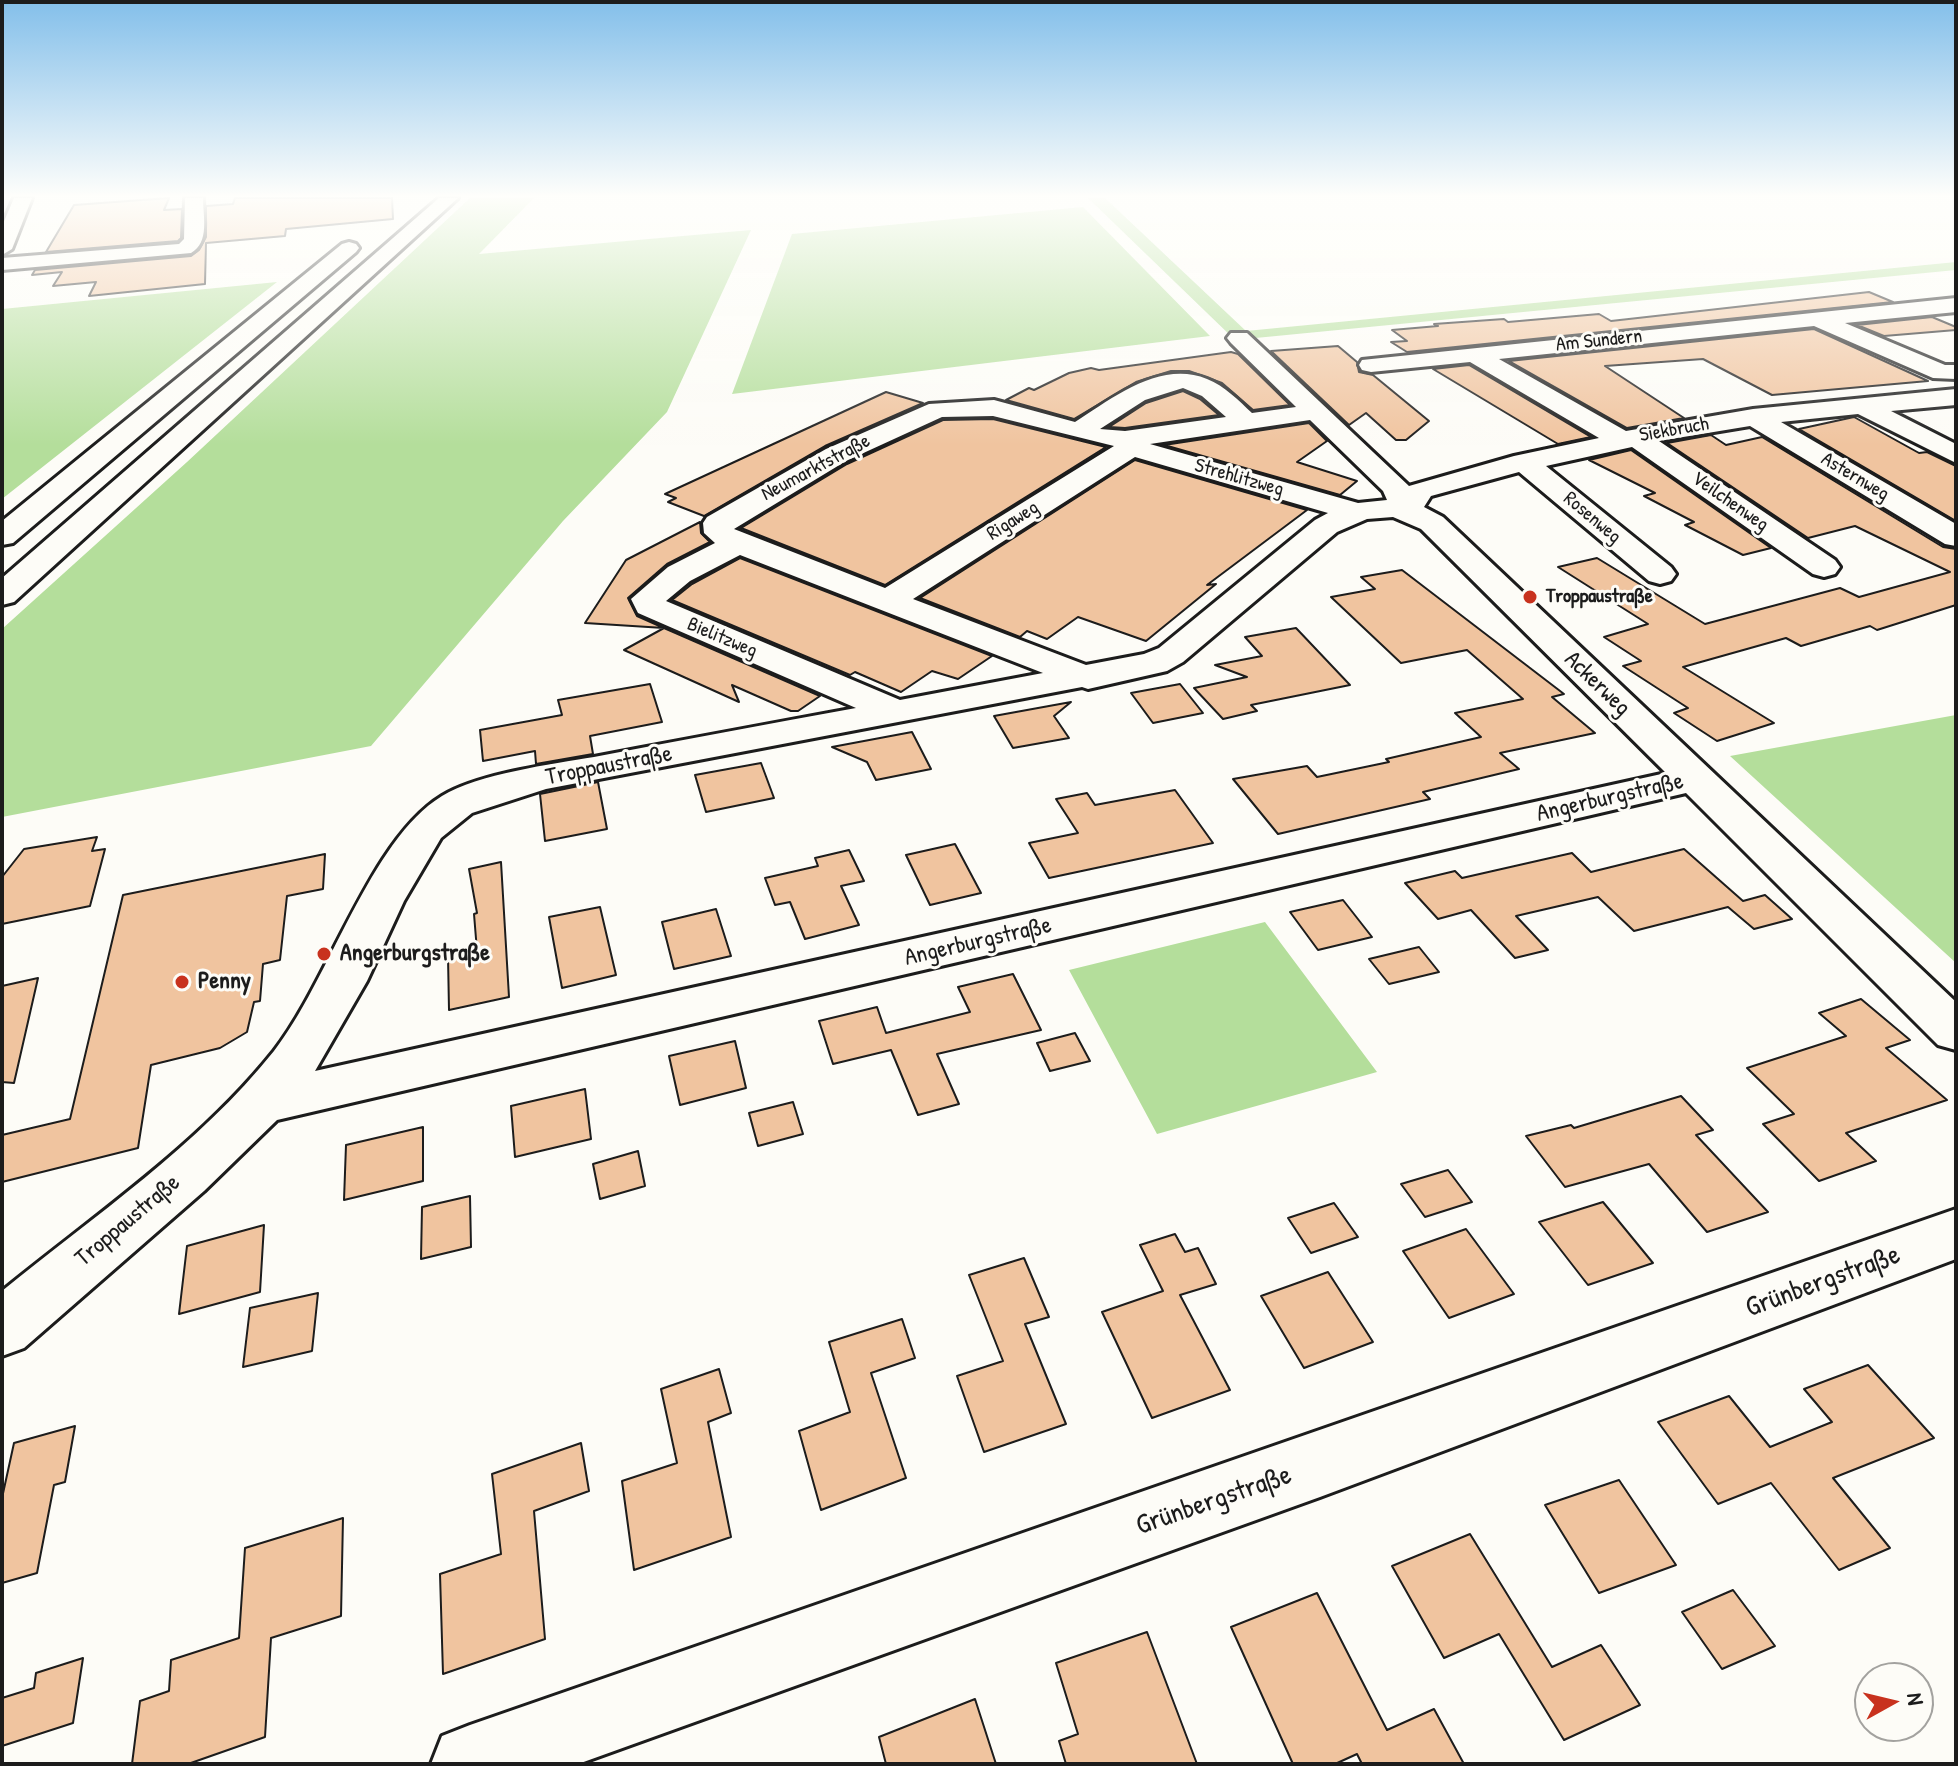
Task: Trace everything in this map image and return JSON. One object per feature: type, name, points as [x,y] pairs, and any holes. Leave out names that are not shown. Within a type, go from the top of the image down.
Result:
[{"type":"main road","points":[[2,536],[311,280]]},
{"type":"main road","points":[[2,595],[356,280]]},
{"type":"main road","name":"Am Sundern","points":[[1371,365],[1956,305]]},
{"type":"main road","name":"Am Sundern","points":[[1819,320],[1951,375]]},
{"type":"main road","name":"Ackerweg","points":[[1239,338],[1395,487],[1408,510],[1432,523],[1956,1032]]},
{"type":"main road","points":[[1475,355],[1629,438]]},
{"type":"main road","points":[[1079,431],[1156,385],[1172,382],[1200,384],[1247,422]]},
{"type":"main road","name":"Siekbruch","points":[[1408,510],[1420,490],[1629,438],[1753,417],[1956,397]]},
{"type":"main road","points":[[1861,405],[1956,455]]},
{"type":"main road","name":"Neumarktstraße","points":[[738,543],[719,533],[718,523],[724,518],[836,455],[924,413],[946,407],[984,406],[1079,431],[1125,439],[1315,412]]},
{"type":"main road","name":"Asternweg","points":[[1753,417],[1956,537]]},
{"type":"main road","name":"Veilchenweg","points":[[1629,438],[1824,567]]},
{"type":"main road","name":"Strehlitzweg","points":[[1125,439],[1141,450],[1356,512]]},
{"type":"main road","name":"Rigaweg","points":[[889,600],[1128,449],[1125,439]]},
{"type":"main road","name":"Rosenweg","points":[[1524,462],[1660,574]]},
{"type":"main road","name":"Troppaustraße","points":[[2,1328],[184,1175],[261,1103],[294,1062],[343,981],[382,901],[425,830],[458,804],[543,778],[1088,678],[1154,663],[1171,655],[1339,518],[1356,512],[1387,508],[1408,510]]},
{"type":"main road","points":[[738,543],[1088,678]]},
{"type":"main road","name":"Bielitzweg","points":[[738,543],[679,574],[648,599],[650,606],[899,713]]},
{"type":"main road","name":"Angerburgstraße","points":[[261,1103],[1695,779]]},
{"type":"main road","name":"Grünbergstraße","points":[[470,1764],[1320,1464],[1956,1234]]},
{"type":"green space","points":[[382,280],[728,280],[667,412],[563,521],[371,746],[2,817],[2,629]]},
{"type":"green space","points":[[775,280],[1155,280],[1210,336],[732,394]]},
{"type":"green space","points":[[1173,280],[1192,280],[1246,331],[1767,280],[1849,280],[1235,340]]},
{"type":"green space","points":[[277,282],[2,499],[2,309]]},
{"type":"green space","points":[[1956,715],[1956,963],[1730,756]]},
{"type":"green space","points":[[1265,922],[1377,1072],[1157,1134],[1069,970]]},
{"type":"building","points":[[57,280],[205,280],[205,284],[89,296],[96,282],[53,286]]},
{"type":"building","points":[[1869,292],[1893,302],[1407,352],[1391,342],[1407,341],[1392,330],[1438,326],[1434,324],[1504,319],[1508,322],[1599,314],[1611,321]]},
{"type":"building","points":[[1932,317],[1956,327],[1956,330],[1884,336],[1857,325]]},
{"type":"building","points":[[1814,329],[1928,381],[1772,395],[1703,359],[1605,366],[1684,418],[1627,428],[1509,361]]},
{"type":"building","points":[[1338,346],[1357,362],[1359,372],[1373,375],[1429,421],[1406,440],[1396,440],[1366,413],[1349,425],[1271,351]]},
{"type":"building","points":[[1231,352],[1238,354],[1290,405],[1253,410],[1222,383],[1189,371],[1171,371],[1136,382],[1074,419],[1006,400],[1029,388],[1034,390],[1069,373],[1091,368],[1099,370]]},
{"type":"building","points":[[1469,365],[1591,437],[1558,444],[1433,369]]},
{"type":"building","points":[[1183,391],[1200,399],[1219,415],[1125,428],[1109,427],[1146,403]]},
{"type":"building","points":[[886,392],[923,403],[825,446],[704,516],[668,502],[676,498],[665,494]]},
{"type":"building","points":[[1854,417],[1919,453],[1927,452],[1956,466],[1956,521],[1799,429]]},
{"type":"building","points":[[993,419],[1106,447],[885,585],[741,528],[847,464],[943,420]]},
{"type":"building","points":[[1309,423],[1327,441],[1297,462],[1357,481],[1340,495],[1164,445]]},
{"type":"building","points":[[1711,435],[1726,445],[1762,437],[1943,547],[1956,549],[1956,605],[1877,630],[1870,626],[1801,646],[1786,638],[1683,667],[1774,723],[1717,741],[1674,713],[1688,708],[1623,666],[1641,661],[1604,637],[1648,624],[1558,567],[1597,558],[1705,624],[1840,588],[1859,597],[1950,572],[1855,526],[1808,538],[1667,443]]},
{"type":"building","points":[[1631,450],[1771,548],[1743,555],[1685,525],[1694,522],[1644,496],[1655,493],[1589,460]]},
{"type":"building","points":[[1135,460],[1307,510],[1207,585],[1216,584],[1146,641],[1078,617],[1047,639],[1027,631],[1020,637],[920,598]]},
{"type":"building","points":[[700,522],[701,533],[710,542],[667,564],[628,598],[637,616],[664,628],[585,623],[626,560]]},
{"type":"building","points":[[740,558],[992,656],[958,679],[932,671],[901,692],[855,672],[850,675],[672,600],[692,584]]},
{"type":"building","points":[[1402,570],[1564,694],[1552,697],[1595,733],[1500,753],[1519,769],[1423,792],[1430,799],[1278,834],[1233,779],[1307,766],[1317,777],[1389,762],[1386,759],[1481,737],[1455,713],[1523,699],[1467,650],[1401,663],[1331,597],[1375,589],[1361,577]]},
{"type":"building","points":[[664,628],[820,696],[798,711],[791,711],[732,685],[739,702],[624,650]]},
{"type":"building","points":[[1296,628],[1350,685],[1251,705],[1257,711],[1223,719],[1194,688],[1247,677],[1215,665],[1262,656],[1245,637]]},
{"type":"building","points":[[650,684],[662,722],[590,736],[593,754],[536,764],[535,751],[483,761],[480,730],[562,715],[558,700]]},
{"type":"building","points":[[1180,684],[1203,713],[1153,723],[1131,693]]},
{"type":"building","points":[[1071,702],[1054,716],[1069,738],[1013,748],[994,716]]},
{"type":"building","points":[[912,732],[931,769],[876,780],[867,762],[832,747]]},
{"type":"building","points":[[761,763],[774,798],[706,812],[695,775]]},
{"type":"building","points":[[598,782],[607,829],[545,841],[540,794]]},
{"type":"building","points":[[1175,790],[1213,843],[1049,878],[1029,843],[1078,833],[1056,799],[1087,793],[1095,805]]},
{"type":"building","points":[[97,837],[92,851],[105,849],[90,906],[2,924],[2,877],[24,849]]},
{"type":"building","points":[[955,844],[981,893],[930,905],[906,855]]},
{"type":"building","points":[[1684,849],[1743,901],[1765,895],[1792,919],[1754,929],[1728,907],[1634,931],[1598,897],[1516,916],[1548,950],[1515,958],[1471,910],[1438,919],[1405,883],[1455,871],[1462,878],[1572,853],[1591,872]]},
{"type":"building","points":[[849,850],[864,881],[841,886],[859,925],[805,939],[790,902],[775,905],[765,878],[818,866],[815,858]]},
{"type":"building","name":"Penny","points":[[325,854],[323,889],[287,896],[280,960],[263,964],[260,1001],[254,1002],[247,1032],[220,1048],[151,1065],[138,1148],[2,1182],[2,1135],[70,1119],[123,895]]},
{"type":"building","points":[[501,862],[509,997],[449,1010],[448,957],[477,951],[474,914],[477,913],[469,869]]},
{"type":"building","points":[[1343,900],[1372,937],[1318,950],[1290,912]]},
{"type":"building","points":[[600,907],[616,975],[562,988],[549,917]]},
{"type":"building","points":[[716,909],[731,956],[674,969],[662,922]]},
{"type":"building","points":[[1419,947],[1439,972],[1389,984],[1369,959]]},
{"type":"building","points":[[1013,974],[1041,1030],[937,1054],[959,1104],[918,1115],[891,1050],[833,1064],[819,1021],[877,1007],[886,1033],[970,1012],[958,987]]},
{"type":"building","points":[[38,978],[14,1083],[2,1082],[2,986]]},
{"type":"building","points":[[1861,999],[1910,1040],[1886,1048],[1947,1100],[1846,1133],[1876,1161],[1819,1181],[1763,1124],[1794,1114],[1747,1068],[1846,1036],[1819,1013]]},
{"type":"building","points":[[1075,1033],[1090,1061],[1050,1071],[1037,1043]]},
{"type":"building","points":[[735,1041],[746,1088],[680,1105],[669,1056]]},
{"type":"building","points":[[585,1089],[591,1139],[515,1157],[511,1106]]},
{"type":"building","points":[[1681,1096],[1713,1130],[1696,1135],[1768,1212],[1707,1232],[1649,1164],[1565,1187],[1526,1136],[1571,1125],[1574,1128]]},
{"type":"building","points":[[793,1102],[803,1134],[758,1146],[749,1113]]},
{"type":"building","points":[[423,1127],[423,1181],[344,1200],[346,1145]]},
{"type":"building","points":[[638,1151],[645,1186],[600,1199],[593,1164]]},
{"type":"building","points":[[1448,1170],[1472,1202],[1425,1217],[1401,1184]]},
{"type":"building","points":[[470,1196],[471,1247],[421,1259],[422,1207]]},
{"type":"building","points":[[1603,1202],[1653,1263],[1588,1285],[1539,1222]]},
{"type":"building","points":[[1334,1203],[1358,1237],[1311,1253],[1288,1218]]},
{"type":"building","points":[[264,1225],[260,1292],[179,1314],[187,1246]]},
{"type":"building","points":[[1466,1229],[1514,1294],[1449,1318],[1403,1251]]},
{"type":"building","points":[[1175,1234],[1185,1252],[1198,1248],[1216,1284],[1180,1295],[1230,1390],[1152,1418],[1102,1312],[1163,1291],[1140,1245]]},
{"type":"building","points":[[1024,1258],[1049,1317],[1025,1324],[1066,1424],[984,1452],[957,1376],[1003,1361],[969,1275]]},
{"type":"building","points":[[1328,1272],[1373,1342],[1304,1368],[1261,1296]]},
{"type":"building","points":[[318,1293],[312,1351],[243,1367],[250,1308]]},
{"type":"building","points":[[902,1319],[915,1358],[871,1373],[906,1478],[821,1510],[799,1431],[850,1412],[829,1342]]},
{"type":"building","points":[[1868,1365],[1934,1438],[1833,1478],[1890,1548],[1839,1570],[1771,1483],[1718,1504],[1658,1422],[1729,1396],[1770,1447],[1832,1422],[1804,1389]]},
{"type":"building","points":[[719,1369],[731,1413],[708,1422],[731,1537],[634,1570],[622,1481],[677,1463],[661,1389]]},
{"type":"building","points":[[75,1426],[65,1482],[54,1485],[37,1573],[2,1583],[2,1498],[14,1443]]},
{"type":"building","points":[[581,1443],[589,1491],[534,1511],[545,1639],[443,1674],[440,1574],[501,1554],[492,1474]]},
{"type":"building","points":[[1619,1480],[1676,1565],[1599,1593],[1545,1505]]},
{"type":"building","points":[[343,1518],[341,1616],[271,1638],[265,1737],[188,1764],[132,1764],[140,1701],[169,1691],[171,1660],[239,1638],[245,1548]]},
{"type":"building","points":[[1470,1534],[1552,1667],[1601,1645],[1640,1705],[1564,1740],[1499,1634],[1444,1658],[1392,1566]]},
{"type":"building","points":[[1733,1590],[1775,1646],[1722,1669],[1682,1612]]},
{"type":"building","points":[[1317,1593],[1387,1730],[1434,1709],[1464,1764],[1362,1764],[1357,1754],[1335,1764],[1293,1764],[1231,1627]]},
{"type":"building","points":[[1147,1632],[1197,1764],[1066,1764],[1059,1741],[1078,1734],[1056,1663]]},
{"type":"building","points":[[83,1658],[73,1723],[2,1746],[2,1698],[34,1688],[36,1673]]},
{"type":"building","points":[[975,1699],[996,1764],[886,1764],[879,1737]]},
{"type":"place","name":"Troppaustraße","points":[[1530,597]]},
{"type":"place","name":"Angerburgstraße","points":[[324,954]]},
{"type":"place","name":"Penny","points":[[182,982]]}]
